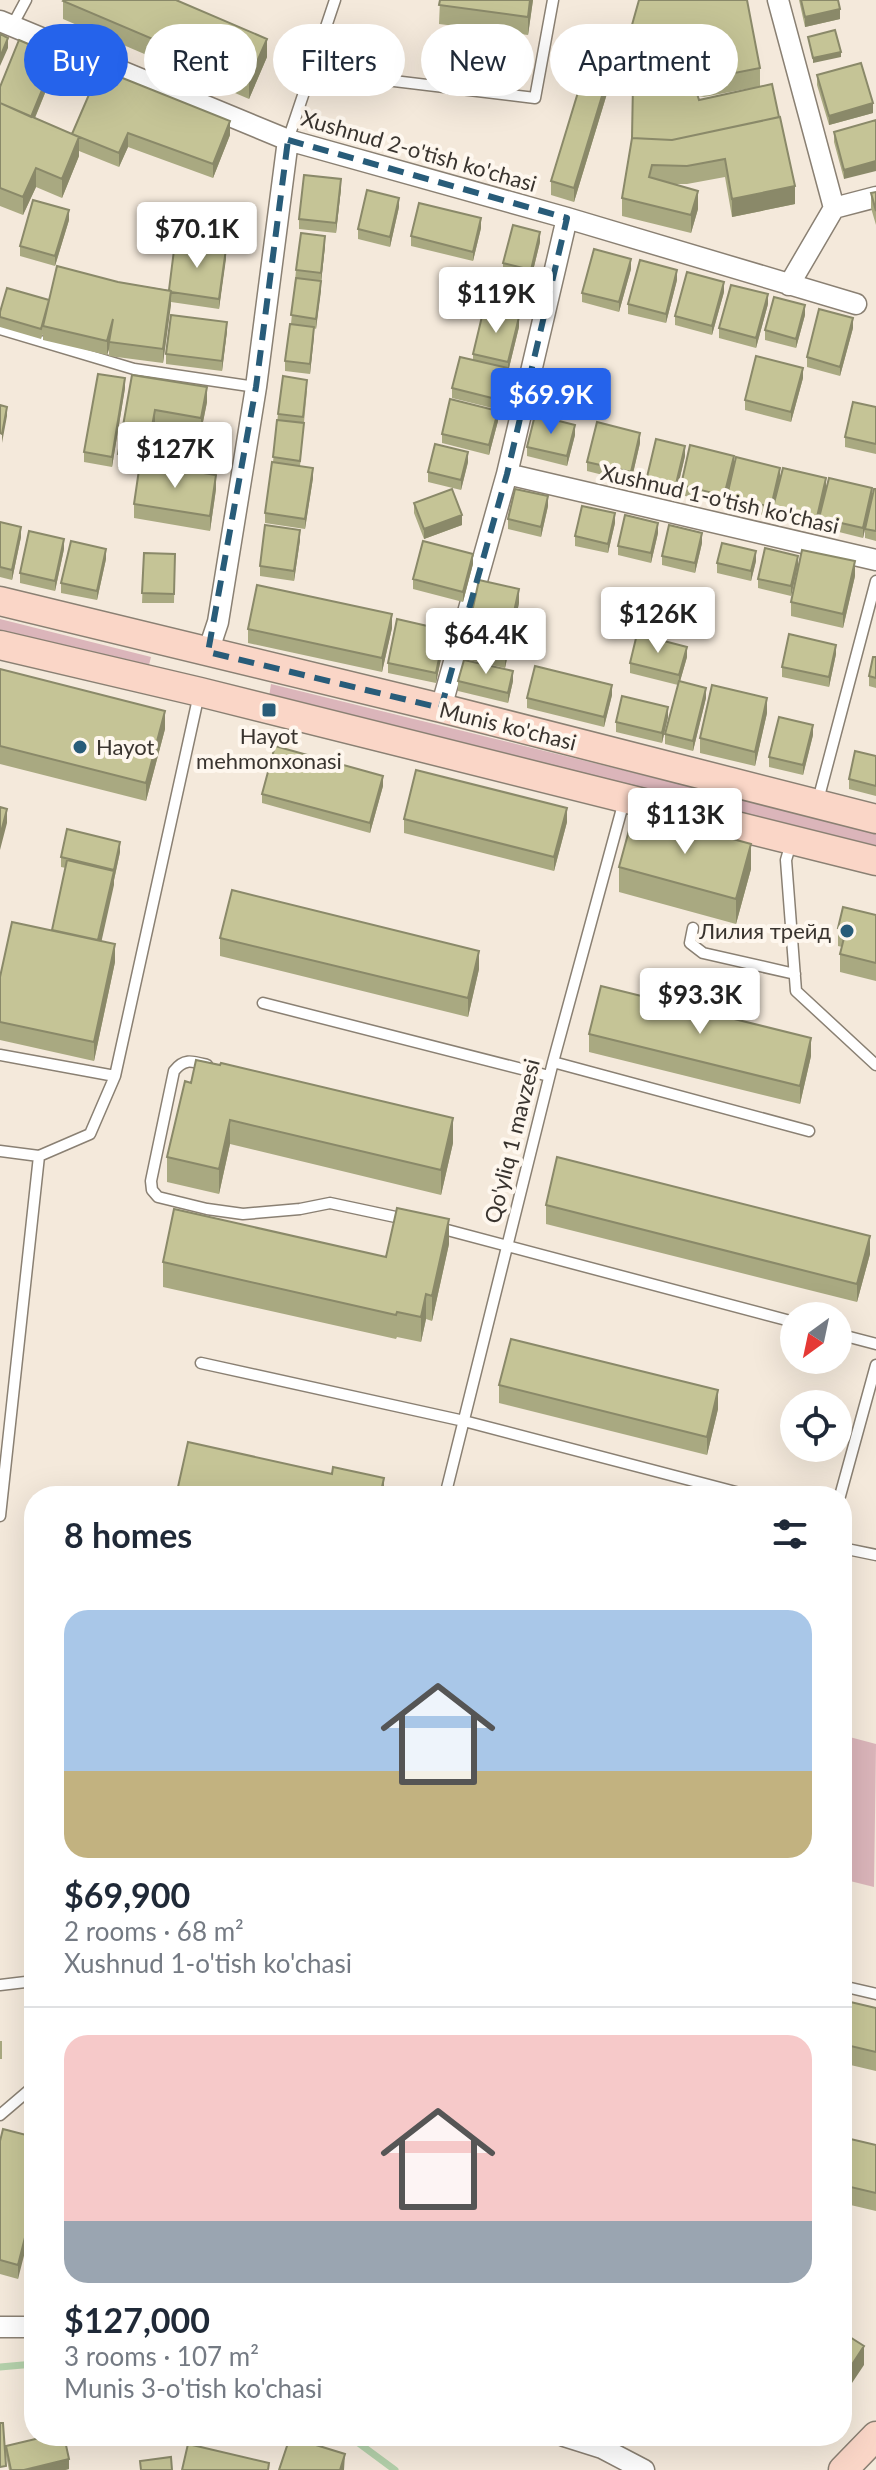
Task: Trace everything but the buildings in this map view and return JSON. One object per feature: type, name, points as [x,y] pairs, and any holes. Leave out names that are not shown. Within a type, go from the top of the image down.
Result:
[{"type":"street","points":[[778,0],[834,208]]},
{"type":"street","name":"Xushnud 2-o'tish ko'chasi","points":[[6,23],[288,140],[567,218],[856,304]]},
{"type":"street","points":[[200,692],[218,622],[256,387],[288,140]]},
{"type":"street","points":[[789,285],[834,208],[876,197]]},
{"type":"street","points":[[441,708],[507,474],[567,218]]},
{"type":"street","name":"Xushnud 1-o'tish ko'chasi","points":[[507,474],[876,560]]},
{"type":"street","name":"Munis ko'chasi","points":[[0,601],[441,708],[876,819]]},
{"type":"street","name":"Munis ko'chasi","points":[[0,645],[876,861]]},
{"type":"street","points":[[0,2327],[24,2327]]},
{"type":"street","points":[[843,2470],[875,2438]]},
{"type":"street","points":[[610,2446],[644,2470]]},
{"type":"lane","points":[[6,23],[26,0]]},
{"type":"lane","points":[[327,24],[335,0]]},
{"type":"lane","points":[[518,96],[535,98],[553,0]]},
{"type":"lane","points":[[288,140],[303,96]]},
{"type":"lane","points":[[0,329],[134,369],[256,387]]},
{"type":"lane","points":[[817,804],[876,581]]},
{"type":"lane","points":[[0,1151],[39,1156],[90,1134],[115,1076],[200,692]]},
{"type":"lane","name":"Qo'yliq 1 mavzesi","points":[[448,1486],[549,1076],[625,797]]},
{"type":"lane","points":[[792,840],[786,860],[796,991],[876,1065]]},
{"type":"lane","points":[[693,928],[690,943],[703,953],[795,974]]},
{"type":"lane","points":[[263,1003],[549,1076]]},
{"type":"lane","points":[[0,1055],[115,1076]]},
{"type":"lane","points":[[219,1068],[189,1060],[180,1063],[174,1071],[151,1181],[152,1190],[158,1197],[243,1214],[330,1203],[416,1222]]},
{"type":"lane","points":[[553,1062],[809,1131]]},
{"type":"lane","points":[[0,1516],[39,1156]]},
{"type":"lane","points":[[431,1225],[780,1318]]},
{"type":"lane","points":[[852,1338],[876,1344]]},
{"type":"lane","points":[[201,1363],[464,1421],[713,1486]]},
{"type":"lane","points":[[843,1486],[876,1365]]},
{"type":"lane","points":[[852,1550],[876,1555]]},
{"type":"lane","points":[[0,1985],[24,1982]]},
{"type":"lane","points":[[852,1988],[876,1994]]},
{"type":"lane","points":[[0,2115],[24,2095]]},
{"type":"highlighted area","points":[[288,140],[567,218],[507,474],[441,708],[208,652],[256,387]]},
{"type":"shaded area","points":[[0,619],[151,657],[148,669],[0,632]]},
{"type":"shaded area","points":[[271,684],[876,832],[876,848],[269,697]]},
{"type":"shaded area","points":[[852,1738],[876,1744],[874,1887],[852,1882]]},
{"type":"waterway","points":[[0,2367],[24,2365]]},
{"type":"waterway","points":[[363,2446],[395,2470]]},
{"type":"place","name":"Hayot mehmonxonasi","points":[[269,710]]},
{"type":"place","name":"Hayot","points":[[80,747]]},
{"type":"place","name":"Лилия трейд","points":[[847,931]]}]
